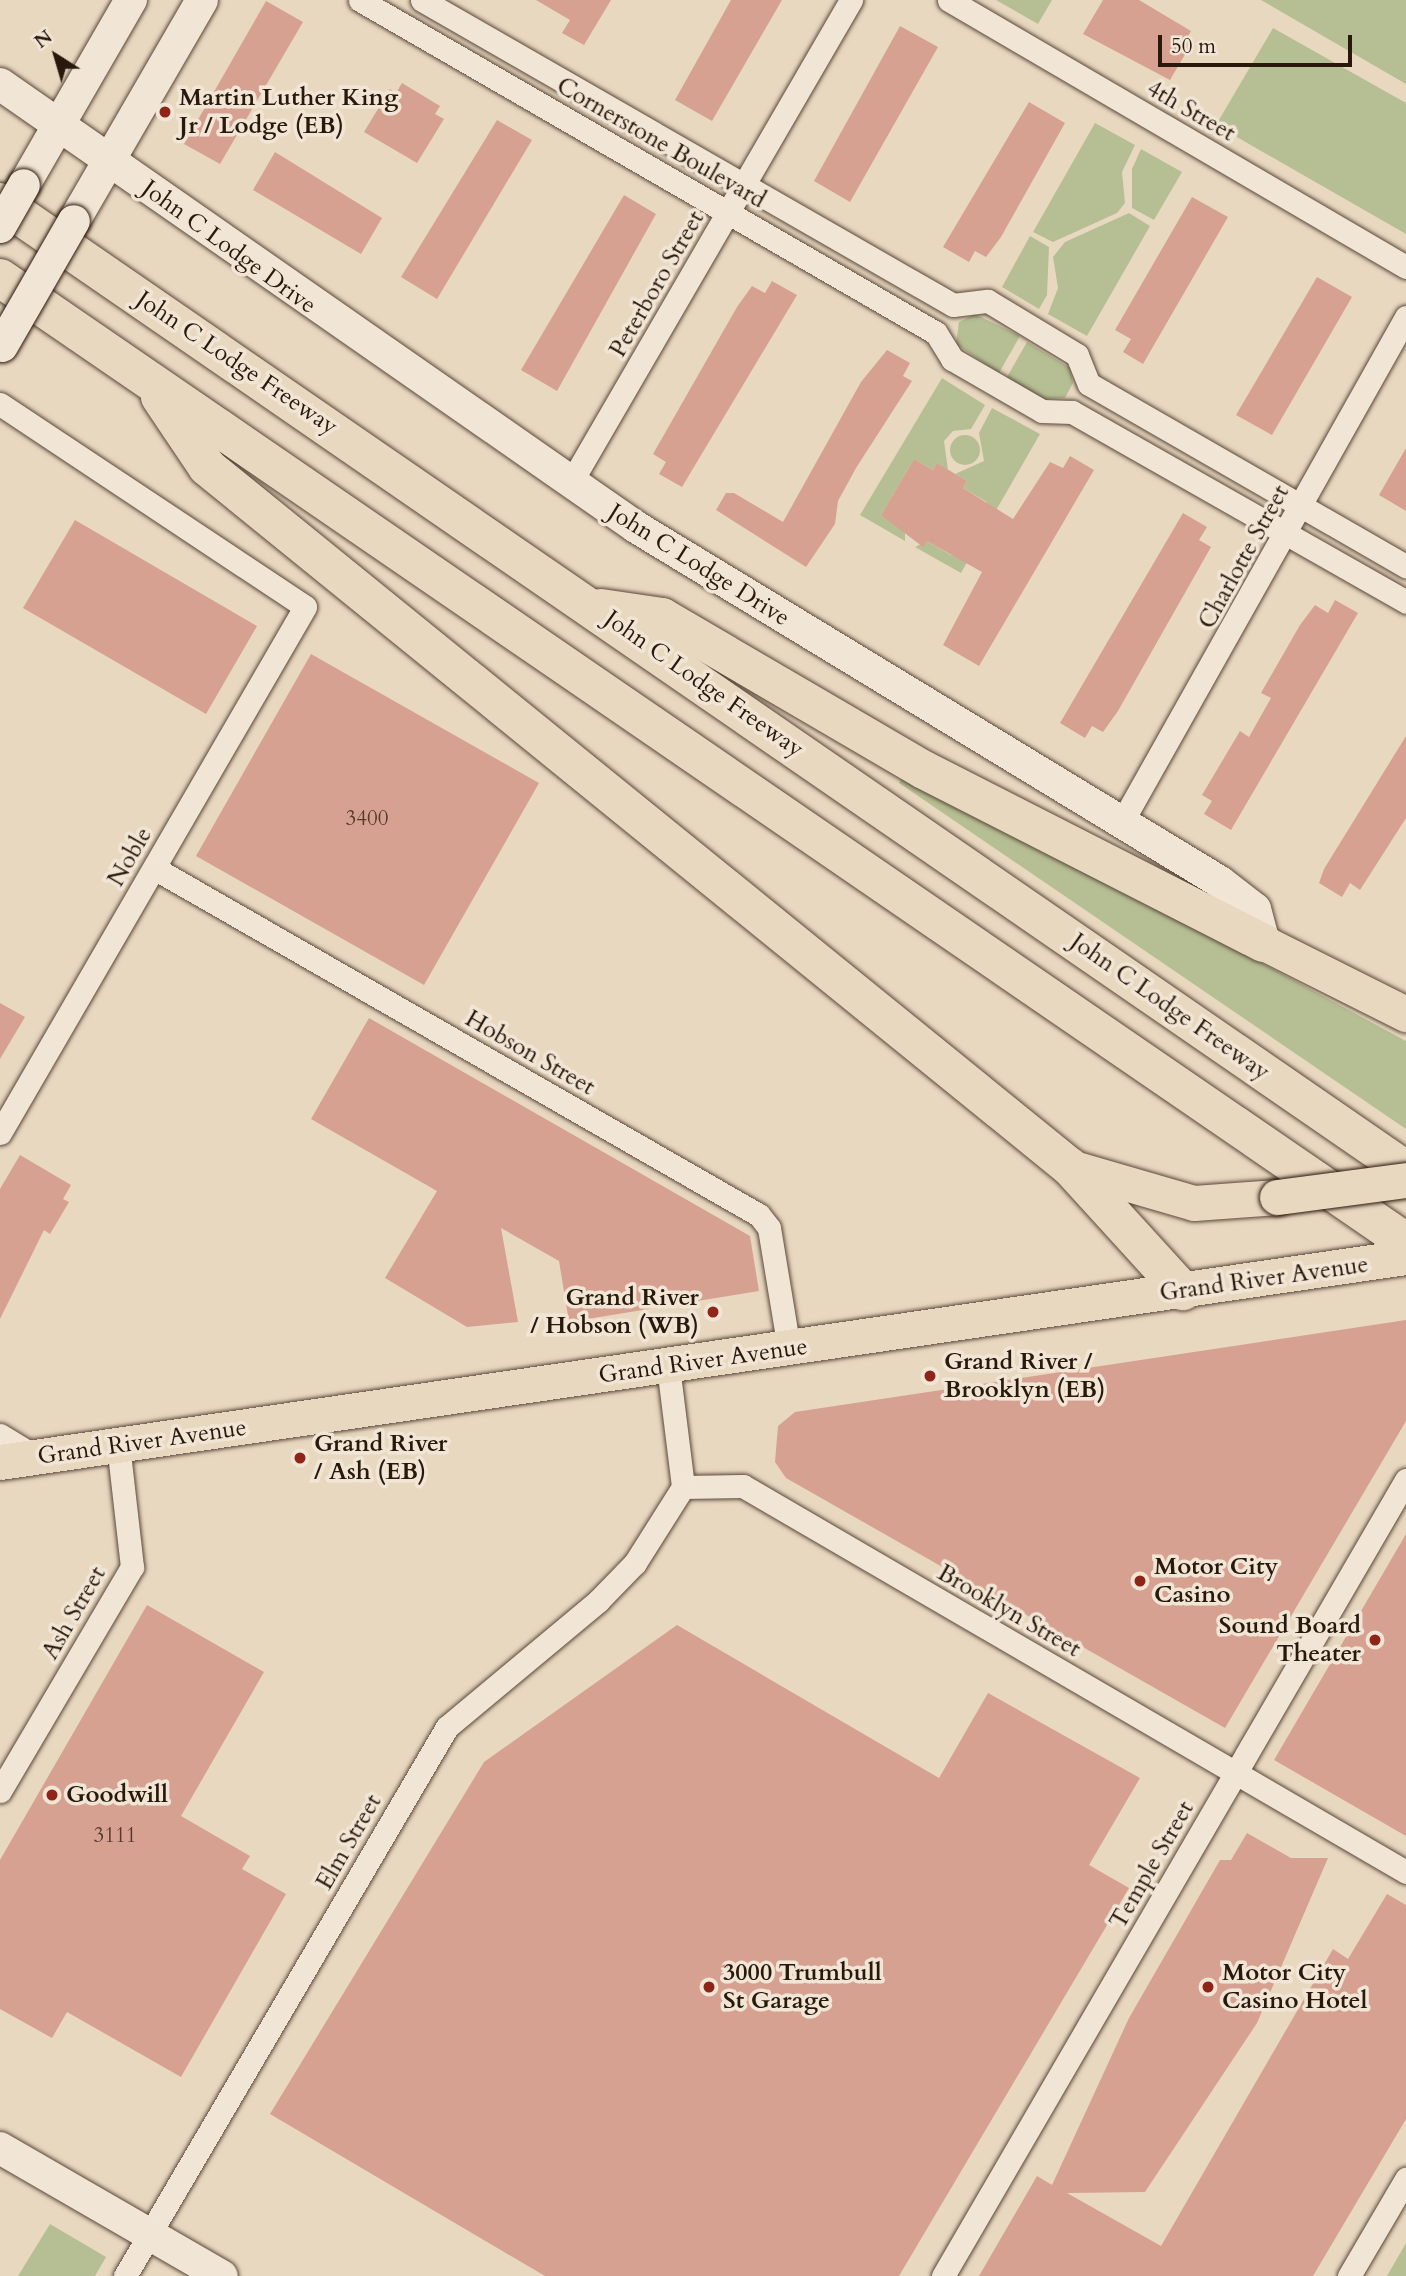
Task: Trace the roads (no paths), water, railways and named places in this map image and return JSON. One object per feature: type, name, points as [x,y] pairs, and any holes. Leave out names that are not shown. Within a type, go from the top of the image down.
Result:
[{"type":"highway","name":"John C Lodge Freeway","points":[[12,194],[593,607],[1406,1170]]},
{"type":"highway","points":[[0,278],[1406,1242]]},
{"type":"highway","points":[[149,380],[207,467],[1070,1167],[1183,1291]]},
{"type":"highway","points":[[593,607],[662,617],[924,770],[1264,943]]},
{"type":"main road","points":[[0,228],[12,194],[58,124],[131,0]]},
{"type":"main road","points":[[1,349],[202,0]]},
{"type":"main road","name":"John C Lodge Drive","points":[[0,84],[570,484],[1123,820],[1255,909],[1264,943]]},
{"type":"main road","points":[[1264,943],[1406,1014]]},
{"type":"main road","points":[[1070,1167],[1194,1203],[1406,1180]]},
{"type":"main road","name":"Grand River Avenue","points":[[0,1462],[1183,1291],[1395,1264]]},
{"type":"main road","points":[[0,2148],[222,2276]]},
{"type":"street","name":"Cornerstone Boulevard","points":[[360,0],[936,333],[951,359],[1042,411],[1072,412],[1406,602]]},
{"type":"street","name":"Cornerstone Boulevard","points":[[422,0],[953,305]]},
{"type":"street","name":"Peterboro Street","points":[[570,484],[850,0]]},
{"type":"street","name":"4th Street","points":[[949,0],[1406,267]]},
{"type":"street","points":[[936,333],[953,305],[988,301],[1077,355],[1089,384],[1406,566]]},
{"type":"street","name":"Charlotte Street","points":[[1123,820],[1288,534],[1406,317]]},
{"type":"street","points":[[1072,412],[1089,384]]},
{"type":"street","name":"Noble","points":[[0,404],[305,607],[0,1133]]},
{"type":"street","name":"Hobson Street","points":[[154,868],[759,1215],[769,1228],[789,1349]]},
{"type":"street","points":[[668,1366],[683,1487]]},
{"type":"street","points":[[0,1435],[36,1457]]},
{"type":"street","name":"Ash Street","points":[[0,1791],[132,1567],[118,1446]]},
{"type":"street","name":"Temple Street","points":[[943,2276],[1406,1480]]},
{"type":"street","name":"Brooklyn Street","points":[[683,1487],[743,1486],[1406,1872]]},
{"type":"street","name":"Elm Street","points":[[125,2276],[447,1727],[598,1601],[635,1563],[683,1487]]},
{"type":"street","points":[[1349,2276],[1406,2179]]},
{"type":"place","name":"Martin Luther King Jr / Lodge (EB)","points":[[165,112]]},
{"type":"place","name":"Grand River / Hobson (WB)","points":[[713,1312]]},
{"type":"place","name":"Grand River / Brooklyn (EB)","points":[[930,1376]]},
{"type":"place","name":"Grand River / Ash (EB)","points":[[300,1458]]},
{"type":"place","name":"Motor City Casino","points":[[1140,1581]]},
{"type":"place","name":"Sound Board Theater","points":[[1375,1640]]},
{"type":"place","name":"Goodwill","points":[[52,1795]]},
{"type":"place","name":"3000 Trumbull St Garage","points":[[709,1987]]},
{"type":"place","name":"Motor City Casino Hotel","points":[[1208,1987]]}]
